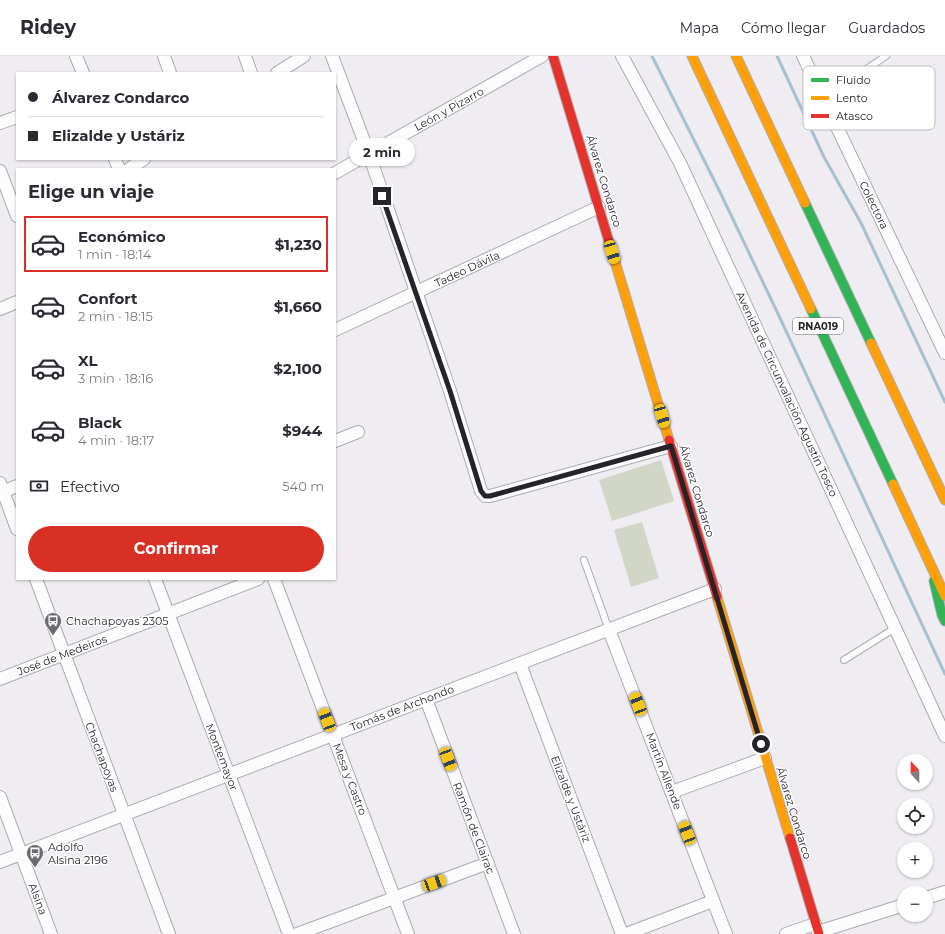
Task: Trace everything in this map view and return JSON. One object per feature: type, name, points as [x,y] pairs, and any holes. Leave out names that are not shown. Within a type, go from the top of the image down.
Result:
[{"type":"main road","name":"Álvarez Condarco","points":[[553,56],[817,930]]},
{"type":"main road","points":[[685,56],[710,96]]},
{"type":"main road","name":"RNA019","points":[[692,56],[945,596]]},
{"type":"main road","name":"RNA019","points":[[736,56],[945,500]]},
{"type":"main road","points":[[887,376],[922,428]]},
{"type":"main road","points":[[929,562],[942,615],[945,621]]},
{"type":"street","points":[[76,56],[83,72]]},
{"type":"street","points":[[164,56],[170,72]]},
{"type":"street","points":[[245,56],[251,72]]},
{"type":"street","points":[[279,72],[304,56]]},
{"type":"street","points":[[332,56],[368,154],[450,391],[481,491],[485,496],[490,496],[671,446]]},
{"type":"street","name":"León y Pizarro","points":[[336,172],[542,56]]},
{"type":"street","name":"Avenida de Circunvalación Agustín Tosco","points":[[622,56],[680,163],[945,736]]},
{"type":"street","name":"Colectora","points":[[803,56],[808,66]]},
{"type":"street","points":[[0,123],[16,117]]},
{"type":"street","name":"Colectora","points":[[838,130],[945,353]]},
{"type":"street","points":[[130,168],[142,160]]},
{"type":"street","points":[[0,171],[16,213]]},
{"type":"street","name":"Tadeo Dávila","points":[[336,330],[599,207]]},
{"type":"street","points":[[0,309],[16,302]]},
{"type":"street","points":[[336,441],[358,432]]},
{"type":"street","points":[[16,486],[1,489],[16,526]]},
{"type":"street","name":"Chachapoyas","points":[[36,580],[169,934]]},
{"type":"street","name":"Montemayor","points":[[155,580],[289,934]]},
{"type":"street","name":"José de Medeiros","points":[[0,679],[255,580]]},
{"type":"street","name":"Mesa y Castro","points":[[274,580],[408,934]]},
{"type":"street","name":"Tomás de Archondo","points":[[0,862],[715,589]]},
{"type":"street","name":"Martín Allende","points":[[609,630],[726,934]]},
{"type":"street","name":"Elizalde y Ustáriz","points":[[520,664],[622,934]]},
{"type":"street","name":"Ramón de Clairac","points":[[426,699],[514,934]]},
{"type":"street","points":[[672,792],[765,758]]},
{"type":"street","name":"Alsina","points":[[0,797],[51,934]]},
{"type":"street","points":[[297,934],[488,863]]},
{"type":"street","points":[[933,896],[945,892]]},
{"type":"street","points":[[626,934],[714,900]]},
{"type":"street","points":[[786,934],[817,930],[897,907]]},
{"type":"lane","points":[[871,66],[886,56]]},
{"type":"lane","points":[[584,560],[609,630]]},
{"type":"lane","points":[[844,660],[895,628]]},
{"type":"green space","points":[[661,460],[674,501],[612,521],[599,480]]},
{"type":"green space","points":[[642,522],[659,578],[631,587],[614,530]]},
{"type":"waterway","points":[[652,56],[720,192],[780,318],[945,674]]},
{"type":"waterway","points":[[777,56],[803,112]]},
{"type":"waterway","points":[[811,130],[824,157],[861,223],[945,402]]},
{"type":"traffic: fast","points":[[805,203],[871,343]]},
{"type":"traffic: fast","points":[[811,309],[893,484]]},
{"type":"traffic: fast","points":[[934,581],[942,615],[945,621]]},
{"type":"traffic: slow","points":[[692,56],[811,309]]},
{"type":"traffic: slow","points":[[736,56],[805,203]]},
{"type":"traffic: slow","points":[[610,245],[669,440]]},
{"type":"traffic: slow","points":[[871,343],[945,500]]},
{"type":"traffic: slow","points":[[893,484],[945,596]]},
{"type":"traffic: slow","points":[[717,597],[790,838]]},
{"type":"traffic: jam","points":[[553,56],[610,245]]},
{"type":"traffic: jam","points":[[669,440],[717,597]]},
{"type":"traffic: jam","points":[[790,838],[819,934]]},
{"type":"place","name":"Chachapoyas 2305","points":[[53,636]]},
{"type":"place","name":"Adolfo Alsina 2196","points":[[35,868]]},
{"type":"route","points":[[382,196],[450,391],[481,491],[485,496],[490,496],[671,446],[761,744]]}]
